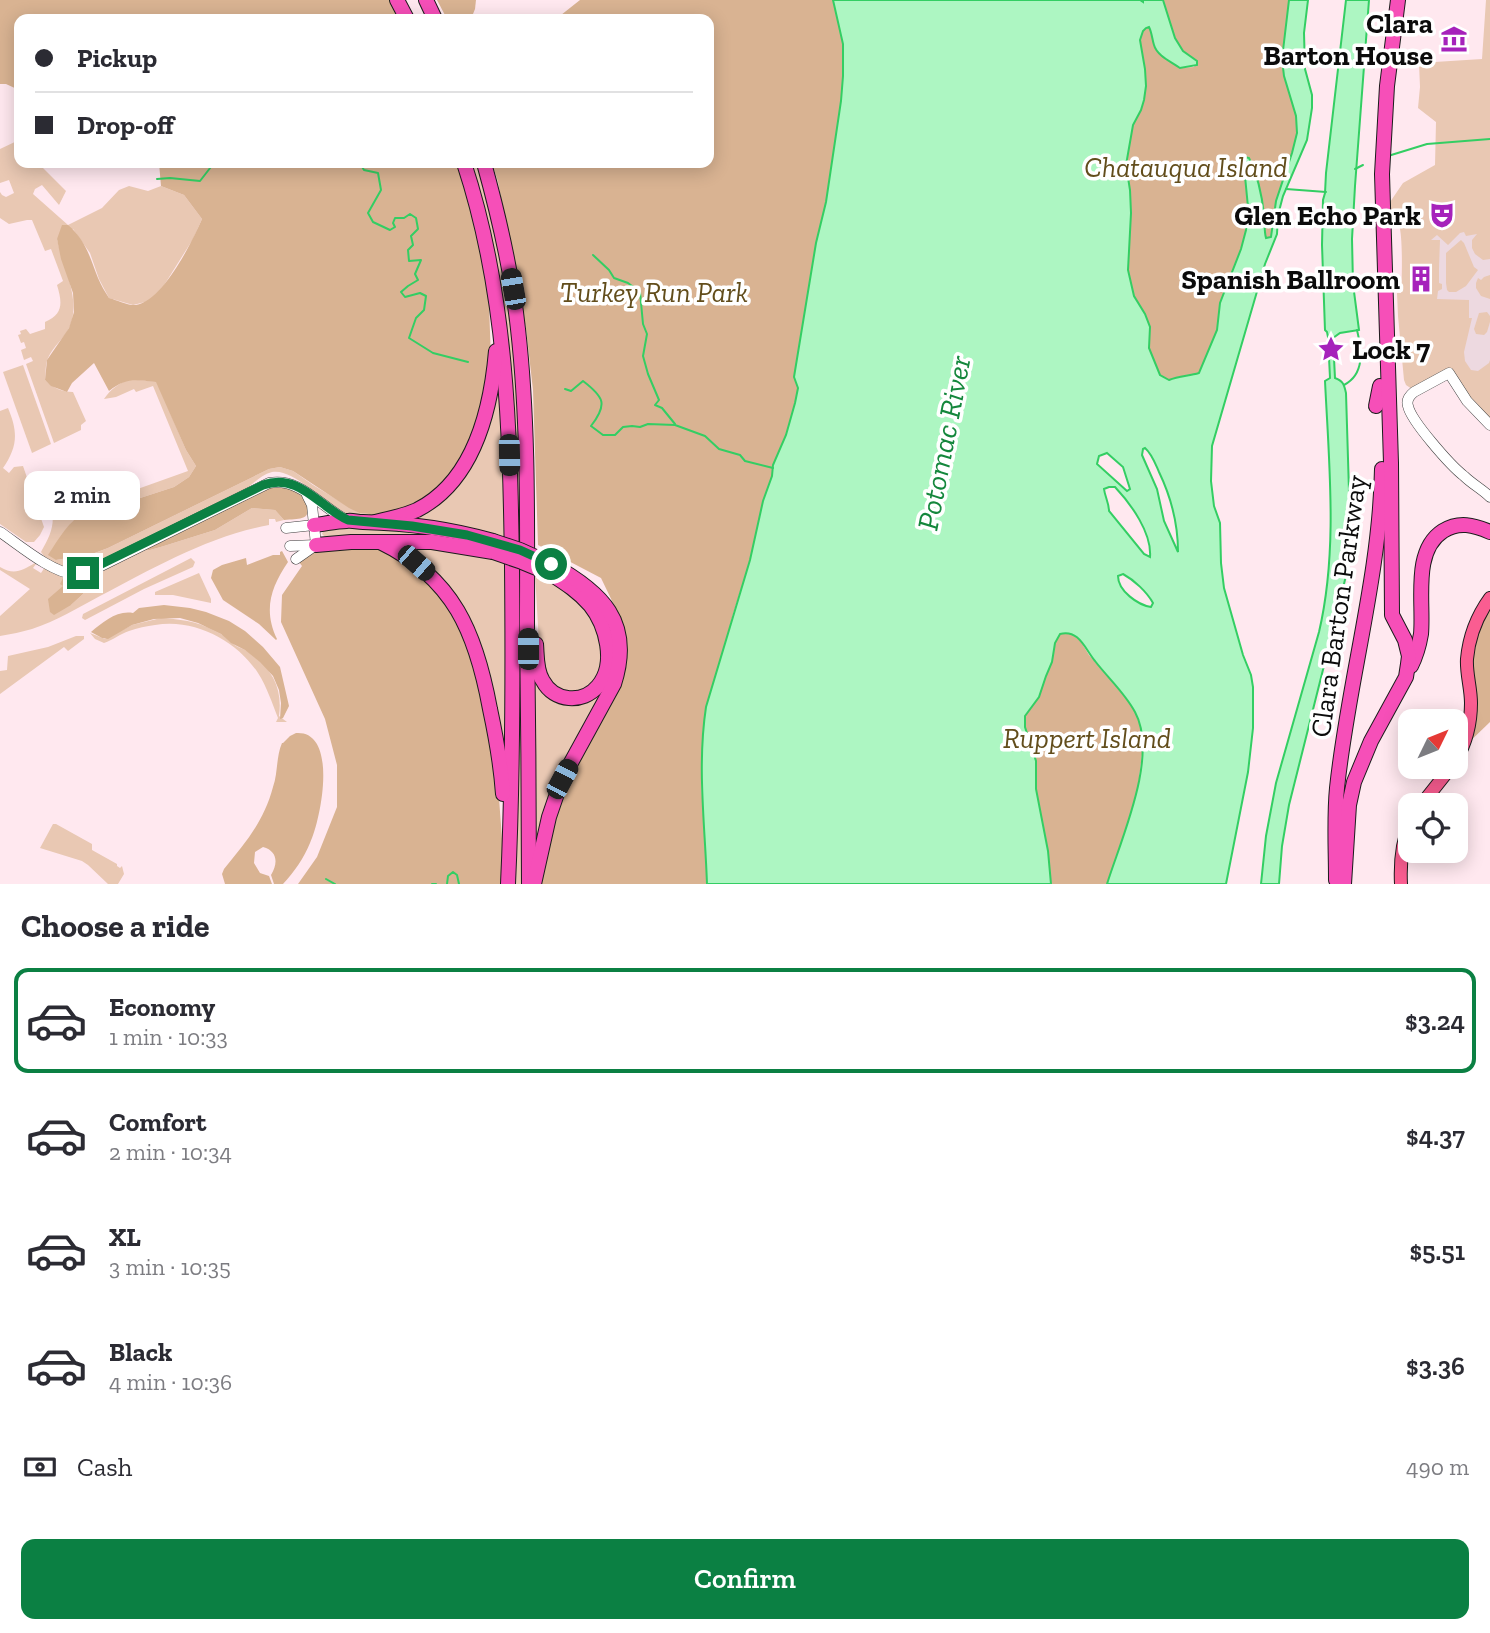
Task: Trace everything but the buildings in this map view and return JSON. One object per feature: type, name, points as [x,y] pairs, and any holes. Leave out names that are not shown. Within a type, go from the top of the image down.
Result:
[{"type":"highway","name":"Clara Barton Parkway","points":[[1336,884],[1337,790],[1381,511],[1375,194],[1377,100],[1390,0]]},
{"type":"highway","name":"Clara Barton Parkway","points":[[1344,884],[1349,805],[1354,782],[1371,741],[1405,677],[1408,664],[1405,639],[1392,615],[1391,463],[1382,174],[1387,86],[1398,0]]},
{"type":"highway","points":[[465,168],[478,213],[499,314],[507,398],[511,498],[512,702],[509,884]]},
{"type":"highway","points":[[485,168],[508,264],[523,374],[526,449],[528,884]]},
{"type":"highway","points":[[375,522],[407,514],[424,506],[450,483],[470,454],[483,425],[491,395],[499,314]]},
{"type":"highway","points":[[1376,406],[1380,386]]},
{"type":"highway","points":[[1375,455],[1381,511]]},
{"type":"highway","points":[[314,525],[348,520],[467,535],[522,562],[551,569],[583,583],[603,601],[615,624],[621,648],[618,672],[554,798],[534,884]]},
{"type":"highway","points":[[1405,677],[1415,657],[1420,638],[1424,557],[1434,538],[1447,528],[1461,524],[1471,524],[1490,532]]},
{"type":"highway","points":[[380,542],[416,563],[434,580],[457,609],[472,638],[485,679],[496,741],[509,860]]},
{"type":"highway","points":[[316,545],[380,542],[493,547]]},
{"type":"highway","points":[[527,578],[541,678],[555,694],[570,699],[578,698],[592,692],[602,680],[607,659],[605,636],[597,616],[583,598],[551,569]]},
{"type":"highway","points":[[1392,604],[1401,619],[1409,621],[1416,618],[1422,600]]},
{"type":"highway","points":[[1344,739],[1345,752],[1353,758],[1360,755],[1371,741]]},
{"type":"main road","points":[[1468,730],[1471,703],[1467,660],[1471,633],[1490,598]]},
{"type":"main road","points":[[1431,793],[1442,779]]},
{"type":"main road","points":[[1400,863],[1401,884]]},
{"type":"street","points":[[1490,425],[1467,401],[1449,373],[1414,392],[1408,400],[1408,409],[1429,440],[1461,475],[1490,497]]},
{"type":"street","points":[[0,532],[58,570],[75,574],[83,573],[263,485],[275,482],[286,482],[305,491],[348,520]]},
{"type":"street","points":[[305,491],[312,505],[316,545]]},
{"type":"street","points":[[286,528],[314,525]]},
{"type":"street","points":[[290,546],[316,545]]},
{"type":"street","points":[[296,559],[316,545]]},
{"type":"shaded area","name":"Glen Echo Park","points":[[1486,0],[1490,0],[1490,421],[1452,369],[1412,389],[1406,385],[1397,293],[1401,293],[1401,238],[1398,222],[1388,205],[1403,183],[1435,165],[1436,122],[1418,108],[1419,63],[1482,59]]},
{"type":"shaded area","points":[[14,142],[14,168],[43,168],[66,191],[59,205],[42,185],[35,189],[33,194],[68,225],[102,208],[119,190],[129,186],[148,191],[161,186],[184,195],[202,219],[193,239],[161,290],[149,301],[133,305],[109,298],[90,253],[73,229],[57,239],[70,283],[73,316],[68,330],[48,358],[45,380],[58,389],[73,392],[86,421],[81,425],[81,430],[54,443],[26,364],[33,361],[31,357],[24,360],[21,350],[26,348],[18,335],[26,329],[30,334],[45,329],[45,322],[56,315],[60,307],[57,285],[63,281],[51,249],[45,251],[32,220],[9,224],[0,218],[0,192],[6,197],[14,193],[9,180],[0,183],[0,149]]},
{"type":"shaded area","points":[[469,168],[482,168],[513,316],[522,481],[523,884],[512,884],[512,417]]},
{"type":"shaded area","points":[[1464,232],[1466,236],[1477,234],[1472,240],[1475,254],[1483,260],[1490,259],[1490,275],[1481,280],[1478,278],[1476,283],[1481,296],[1490,299],[1490,316],[1487,312],[1479,313],[1474,329],[1476,334],[1484,335],[1490,322],[1490,360],[1478,371],[1471,370],[1465,361],[1464,352],[1472,318],[1469,318],[1469,300],[1437,299],[1438,291],[1442,289],[1442,284],[1439,283],[1440,240],[1431,240],[1437,235],[1448,245]],"holes":[[[1461,240],[1474,267],[1478,270],[1466,286],[1456,292],[1449,292],[1446,283],[1446,253]]]},
{"type":"shaded area","points":[[23,365],[51,444],[32,453],[3,372]]},
{"type":"shaded area","points":[[499,374],[509,542],[397,520]]},
{"type":"shaded area","points":[[129,379],[157,382],[186,450],[196,466],[189,477],[174,487],[105,512],[95,514],[86,510],[69,525],[56,560],[92,554],[108,548],[269,469],[280,467],[293,471],[359,513],[369,514],[369,518],[345,514],[290,475],[272,472],[245,490],[100,562],[72,571],[46,559],[41,552],[51,532],[52,510],[114,484],[118,496],[188,471],[153,386],[104,399],[115,387]]},
{"type":"shaded area","points":[[8,408],[14,424],[15,439],[12,453],[3,468],[9,473],[14,467],[23,466],[44,527],[34,542],[26,542],[0,524],[0,411]]},
{"type":"shaded area","points":[[252,508],[275,510],[284,520],[276,522],[275,519],[269,519],[269,525],[203,545],[50,622],[0,636],[0,616],[30,589],[0,570],[0,567],[14,572],[35,563],[41,566],[36,564],[33,568],[41,573],[45,567],[64,576],[63,586],[71,605],[83,594],[85,581],[95,572],[138,550],[150,550],[215,530]]},
{"type":"shaded area","points":[[384,526],[466,538],[327,539],[322,534],[324,528]]},
{"type":"shaded area","points":[[428,545],[508,562],[508,787],[400,546]]},
{"type":"shaded area","points":[[191,558],[195,562],[193,567],[85,620],[82,618],[83,614]]},
{"type":"shaded area","points":[[199,573],[211,603],[173,595],[155,595],[155,592]]},
{"type":"shaded area","points":[[535,573],[574,594],[593,618],[600,632],[602,652],[599,674],[590,689],[582,693],[554,690],[540,661]]},
{"type":"shaded area","points":[[578,583],[613,673],[535,864],[533,639],[539,680],[583,699],[608,663]]},
{"type":"shaded area","points":[[161,618],[184,620],[204,626],[255,657],[274,679],[279,696],[279,716],[287,722],[276,722],[278,718],[267,689],[249,661],[214,634],[185,625],[152,625],[126,632],[104,643],[90,633],[105,639],[132,625]]},
{"type":"shaded area","points":[[76,636],[84,636],[84,639],[68,651],[64,647],[0,694],[0,671],[7,670],[8,656],[48,647]]},
{"type":"shaded area","points":[[53,824],[92,844],[92,850],[120,868],[122,866],[124,874],[118,884],[108,884],[82,861],[40,848]]},
{"type":"green space","points":[[0,0],[391,0],[398,14],[14,14],[14,88],[0,84]]},
{"type":"green space","points":[[437,0],[476,0],[473,14],[444,14]]},
{"type":"green space","name":"Turkey Run Park","points":[[580,0],[833,0],[843,44],[841,101],[826,202],[816,243],[794,376],[798,388],[795,403],[786,435],[773,465],[750,560],[703,728],[701,781],[707,884],[540,884],[558,797],[609,703],[621,627],[601,578],[538,545],[533,390],[526,329],[494,168],[714,168],[714,14],[562,14]]},
{"type":"green space","name":"Chatauqua Island","points":[[1163,0],[1289,0],[1282,59],[1284,76],[1296,116],[1297,133],[1284,175],[1271,237],[1266,239],[1261,194],[1255,170],[1245,157],[1248,207],[1246,230],[1220,303],[1217,330],[1199,373],[1169,380],[1160,375],[1149,348],[1150,327],[1134,296],[1128,270],[1131,213],[1126,165],[1133,125],[1141,110],[1146,86],[1140,40],[1143,31],[1149,27],[1154,46],[1180,68],[1194,67],[1197,61],[1183,51],[1175,38]]},
{"type":"green space","points":[[159,168],[461,168],[485,269],[491,359],[481,423],[450,477],[411,510],[369,518],[369,514],[349,508],[293,471],[280,467],[269,469],[108,548],[92,554],[56,560],[48,555],[69,525],[86,510],[95,514],[105,512],[174,487],[189,477],[196,466],[186,450],[156,382],[126,381],[109,391],[94,363],[72,383],[67,392],[51,386],[45,380],[47,360],[69,328],[74,312],[73,293],[57,239],[62,225],[68,225],[83,243],[109,298],[136,305],[146,301],[166,282],[202,219],[184,195],[161,186]]},
{"type":"green space","points":[[275,485],[289,485],[306,497],[308,510],[305,517],[284,520],[275,510],[252,508],[215,530],[150,550],[138,550]]},
{"type":"green space","points":[[380,546],[396,553],[447,600],[474,655],[498,785],[503,852],[502,884],[298,884],[317,857],[337,807],[337,765],[325,719],[281,622],[282,595],[302,566],[299,562],[312,553],[325,548]]},
{"type":"green space","points":[[282,551],[288,562],[273,590],[270,608],[276,640],[259,624],[223,600],[211,578],[213,570],[222,565],[246,558],[247,565],[280,555]]},
{"type":"green space","points":[[95,572],[85,581],[83,594],[71,605],[54,615],[50,612],[48,599],[63,586],[60,584],[64,576]]},
{"type":"green space","points":[[1490,598],[1490,722],[1468,743],[1468,709],[1465,709],[1467,660]]},
{"type":"green space","points":[[164,605],[190,608],[229,621],[263,647],[280,667],[289,706],[283,718],[280,719],[279,690],[273,676],[245,650],[198,623],[180,618],[154,619],[132,625],[108,639],[91,632],[116,615],[133,613],[139,608]]},
{"type":"green space","name":"Ruppert Island","points":[[1067,632],[1078,637],[1089,655],[1123,694],[1136,713],[1142,732],[1138,787],[1107,884],[1051,884],[1048,851],[1036,789],[1036,761],[1025,727],[1025,716],[1052,662],[1055,643],[1060,634]]},
{"type":"green space","points":[[296,733],[309,736],[318,746],[322,760],[322,797],[308,849],[283,884],[274,884],[271,875],[275,858],[272,852],[263,847],[255,852],[254,863],[260,873],[269,876],[272,884],[225,884],[222,874],[224,869],[240,850],[265,810],[275,782],[282,743]]},
{"type":"water","name":"Potomac River","points":[[833,0],[1163,0],[1175,38],[1183,51],[1197,61],[1197,65],[1180,68],[1158,52],[1149,27],[1143,31],[1140,40],[1146,86],[1141,110],[1133,125],[1126,165],[1131,213],[1128,270],[1134,296],[1150,327],[1149,348],[1160,375],[1169,380],[1199,373],[1217,330],[1220,303],[1246,230],[1248,207],[1245,157],[1249,158],[1259,186],[1266,238],[1271,237],[1276,201],[1297,133],[1296,116],[1284,76],[1282,59],[1289,0],[1308,0],[1304,33],[1305,69],[1312,95],[1312,108],[1307,140],[1283,196],[1277,234],[1265,264],[1212,446],[1211,481],[1214,506],[1220,523],[1224,588],[1253,687],[1253,728],[1248,772],[1226,884],[1107,884],[1135,798],[1143,751],[1141,730],[1135,712],[1126,698],[1081,641],[1067,633],[1060,634],[1055,643],[1052,662],[1039,697],[1025,716],[1025,727],[1036,761],[1036,789],[1048,851],[1051,884],[707,884],[702,773],[706,707],[750,560],[773,465],[786,435],[795,403],[798,388],[794,377],[816,243],[826,202],[841,101],[843,44]],"holes":[[[1143,449],[1151,456],[1167,491],[1175,521],[1178,552],[1164,521],[1157,489],[1142,455]],[[1107,453],[1123,467],[1130,489],[1127,491],[1097,464],[1099,456]],[[1115,487],[1134,510],[1148,538],[1150,557],[1144,554],[1109,511],[1104,489]],[[1123,574],[1140,587],[1153,603],[1151,607],[1130,596],[1121,587],[1118,576]]]},
{"type":"water","points":[[1346,0],[1369,0],[1352,239],[1353,284],[1359,330],[1340,333],[1333,338],[1335,378],[1343,383],[1346,393],[1350,524],[1347,571],[1289,805],[1279,884],[1261,884],[1266,836],[1276,783],[1319,632],[1329,570],[1331,507],[1325,381],[1330,378],[1328,337],[1325,330],[1323,200]]},
{"type":"waterway","points":[[1388,156],[1427,144],[1490,139]]},
{"type":"waterway","points":[[1355,169],[1363,165]]},
{"type":"waterway","points":[[157,179],[200,181],[210,168]]},
{"type":"waterway","points":[[363,168],[378,173],[381,190],[368,213],[373,222],[390,230],[395,227],[395,218],[404,218],[410,214],[416,218],[418,229],[411,236],[413,245],[408,250],[409,261],[421,260],[415,274],[418,280],[401,292],[405,297],[420,293],[426,296],[424,310],[416,318],[409,338],[433,353],[468,362]]},
{"type":"waterway","points":[[1286,189],[1326,192]]},
{"type":"waterway","points":[[593,255],[614,278],[628,283],[640,292],[643,324],[647,334],[643,356],[659,400],[655,405],[662,408],[675,424]]},
{"type":"waterway","points":[[1344,385],[1356,375],[1359,368],[1361,353],[1357,330]]},
{"type":"waterway","points":[[565,389],[571,391],[583,381],[596,392],[601,406],[591,426],[603,435],[615,435],[623,427],[675,425],[705,436],[719,449],[740,455],[745,461],[773,468]]},
{"type":"waterway","points":[[447,884],[448,876],[453,872],[457,875],[459,884]]},
{"type":"waterway","points":[[326,879],[335,884]]},
{"type":"place","name":"Clara Barton House","points":[[1454,39]]},
{"type":"place","name":"Glen Echo Park","points":[[1442,215]]},
{"type":"place","name":"Spanish Ballroom","points":[[1421,279]]},
{"type":"place","name":"Lock 7","points":[[1331,349]]},
{"type":"route","points":[[83,573],[263,485],[280,481],[302,489],[348,520],[467,535],[520,550],[551,564]]}]
